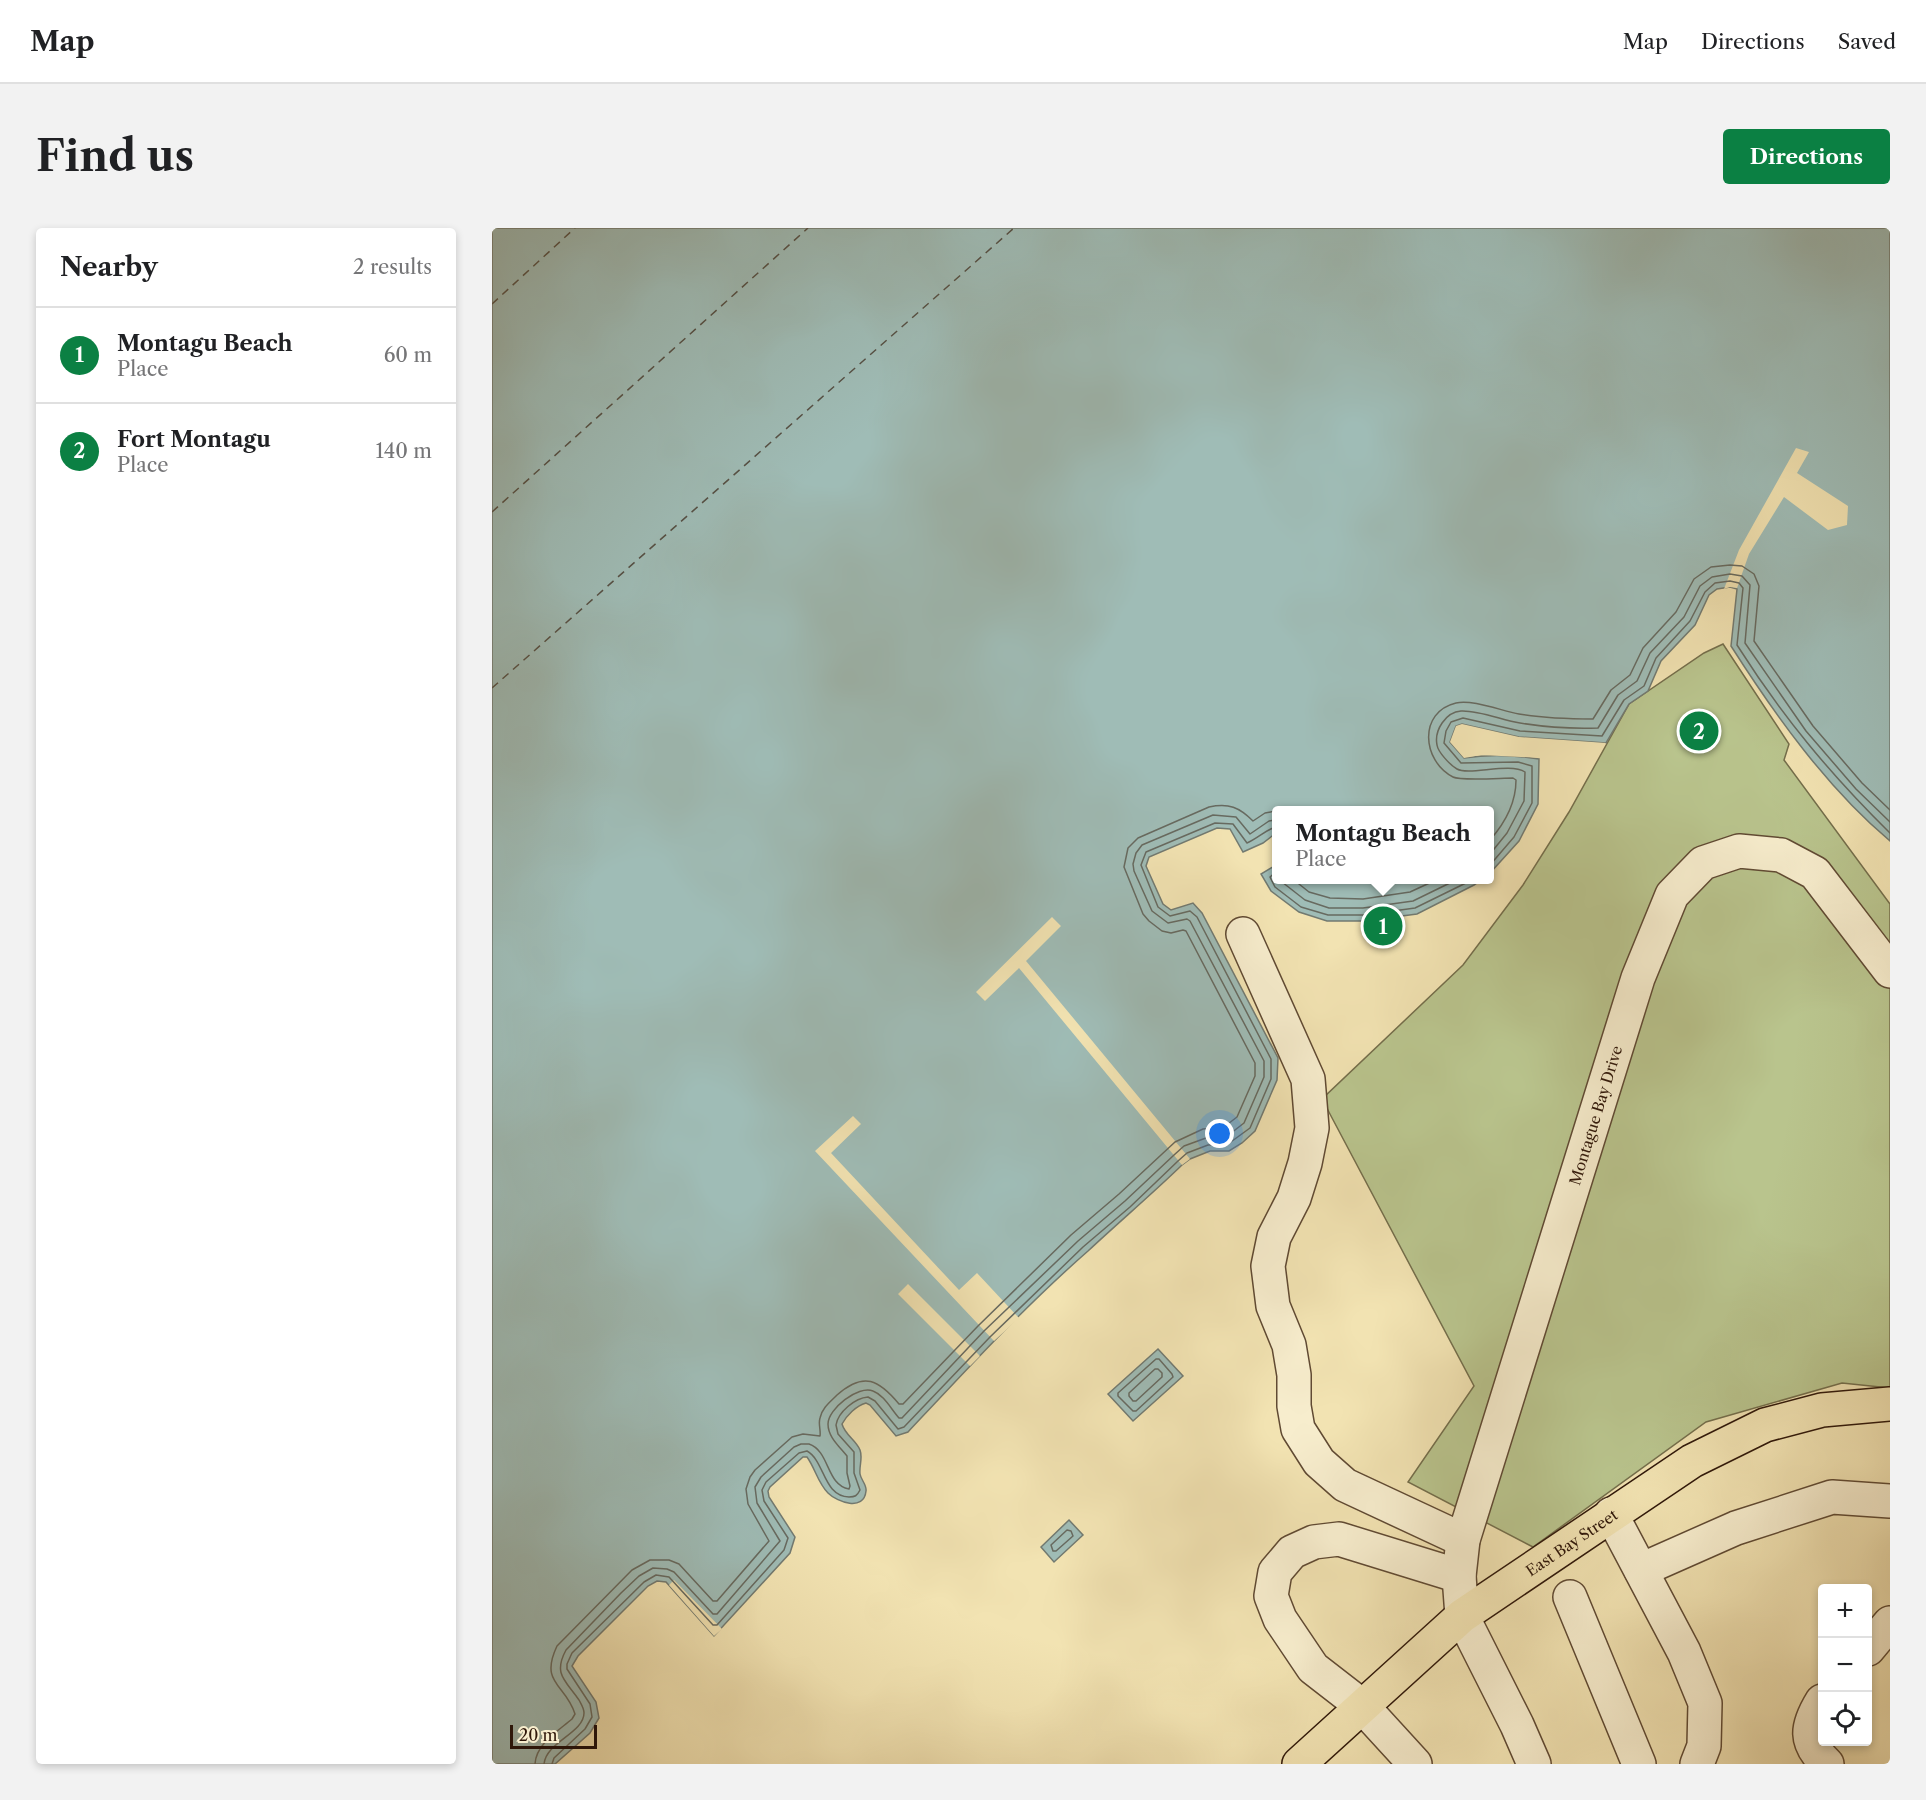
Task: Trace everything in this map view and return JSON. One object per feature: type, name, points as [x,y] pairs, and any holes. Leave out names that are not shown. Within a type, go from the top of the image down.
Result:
[{"type":"highway","name":"East Bay Street","points":[[1299,1764],[1462,1616],[1692,1461],[1765,1425],[1822,1410],[1890,1404]]},
{"type":"street","name":"Montague Bay Drive","points":[[1462,1616],[1459,1576],[1463,1540],[1638,978],[1672,895],[1704,863],[1739,851],[1781,855],[1815,873],[1890,971]]},
{"type":"street","points":[[1244,934],[1308,1078],[1312,1128],[1305,1163],[1294,1198],[1274,1238],[1268,1266],[1273,1306],[1289,1345],[1298,1429],[1319,1462],[1345,1485],[1372,1500],[1463,1540]]},
{"type":"street","points":[[1641,1570],[1736,1528],[1832,1497],[1890,1501]]},
{"type":"street","points":[[1611,1514],[1684,1652],[1705,1703],[1704,1746],[1697,1764]]},
{"type":"street","points":[[1413,1763],[1362,1706],[1313,1668],[1280,1619],[1271,1596],[1275,1572],[1292,1552],[1314,1542],[1339,1539],[1459,1576]]},
{"type":"street","points":[[1570,1597],[1639,1764]]},
{"type":"street","points":[[1462,1616],[1534,1764]]},
{"type":"street","points":[[1872,1644],[1890,1623]]},
{"type":"street","points":[[1818,1708],[1810,1722],[1809,1739],[1819,1756],[1827,1764]]},
{"type":"green space","points":[[1723,644],[1789,744],[1784,760],[1890,904],[1890,1388],[1842,1383],[1706,1422],[1533,1547],[1408,1482],[1474,1386],[1322,1099],[1463,965],[1523,885],[1569,812],[1629,704],[1704,653]]},
{"type":"water","points":[[492,228],[1890,228],[1890,841],[1845,798],[1803,750],[1731,646],[1737,589],[1730,587],[1717,589],[1709,595],[1695,625],[1661,661],[1648,691],[1629,704],[1606,743],[1519,737],[1462,724],[1456,726],[1450,742],[1464,758],[1502,756],[1539,759],[1538,804],[1519,841],[1494,869],[1494,806],[1272,806],[1272,836],[1243,852],[1230,829],[1217,828],[1149,857],[1146,866],[1163,904],[1171,910],[1193,903],[1202,913],[1278,1058],[1277,1080],[1255,1131],[1229,1151],[1210,1151],[1182,1165],[1041,1294],[908,1432],[896,1436],[866,1403],[852,1411],[842,1424],[861,1453],[860,1474],[866,1489],[860,1501],[843,1502],[828,1493],[807,1457],[803,1457],[770,1487],[769,1497],[795,1537],[790,1553],[714,1636],[666,1582],[657,1581],[648,1586],[578,1656],[572,1666],[596,1702],[599,1718],[590,1733],[555,1764],[492,1764]]},
{"type":"water","points":[[1272,867],[1272,884],[1475,884],[1417,914],[1364,921],[1327,921],[1299,912],[1271,891],[1261,874]]},
{"type":"water","points":[[1158,1349],[1183,1376],[1133,1421],[1108,1394]]},
{"type":"water","points":[[1069,1520],[1083,1535],[1054,1562],[1041,1547]]},
{"type":"pier","points":[[1796,448],[1809,452],[1797,473],[1848,506],[1847,525],[1828,530],[1784,497],[1749,554],[1737,588],[1724,589],[1739,550]]},
{"type":"pier","points":[[1462,724],[1519,737],[1606,743],[1604,746],[1518,740],[1462,727],[1458,729],[1453,741],[1465,754],[1519,753],[1542,758],[1481,755],[1464,758],[1450,742],[1456,726]]},
{"type":"pier","points":[[1052,917],[1061,926],[1026,961],[1190,1159],[1182,1165],[1019,968],[985,1001],[976,992]]},
{"type":"pier","points":[[853,1116],[861,1124],[831,1153],[959,1290],[977,1273],[1019,1318],[994,1341],[815,1151]]},
{"type":"pier","points":[[908,1284],[980,1356],[970,1366],[898,1294]]},
{"type":"pier","points":[[674,1580],[722,1629],[714,1636],[669,1585]]},
{"type":"ferry route","points":[[492,304],[575,228]]},
{"type":"ferry route","points":[[492,512],[808,228]]},
{"type":"ferry route","points":[[492,688],[1014,228]]},
{"type":"place","name":"Fort Montagu","points":[[1699,731]]},
{"type":"place","name":"Montagu Beach","points":[[1383,926]]}]
